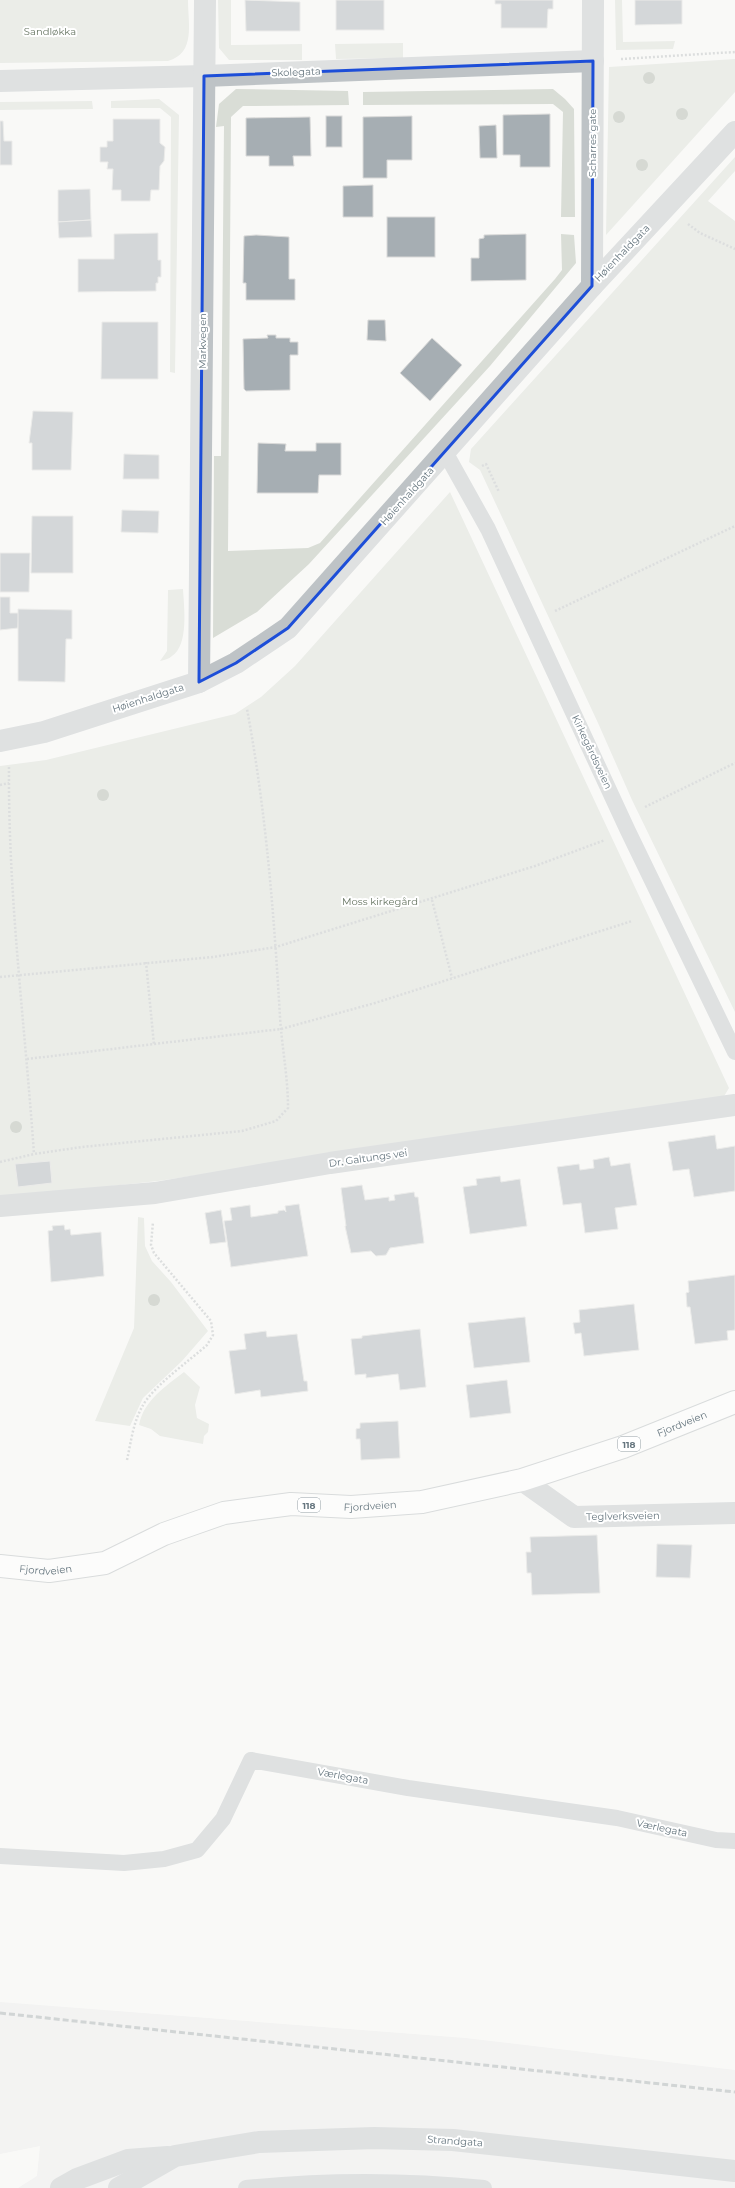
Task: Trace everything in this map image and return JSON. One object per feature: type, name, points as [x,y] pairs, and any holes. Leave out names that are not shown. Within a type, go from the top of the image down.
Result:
[{"type":"main road","name":"Fjordveien","points":[[0,1566],[50,1571],[105,1563],[164,1534],[224,1513],[291,1504],[351,1507],[422,1502],[522,1480],[623,1447],[735,1402]]},
{"type":"street","name":"Markvegen","points":[[199,682],[205,0]]},
{"type":"street","name":"Scharres gate","points":[[592,286],[593,0]]},
{"type":"street","name":"Skolegata","points":[[0,81],[204,76],[593,61]]},
{"type":"street","name":"Høienhaldgata","points":[[3,740],[44,732],[199,682],[236,663],[288,628],[592,286],[735,132]]},
{"type":"street","name":"Dr. Galtungs vei","points":[[0,1206],[156,1193],[330,1163],[735,1105]]},
{"type":"street","name":"Teglverksveien","points":[[522,1480],[574,1517],[735,1513]]},
{"type":"street","name":"Strandgata","points":[[61,2188],[77,2179],[128,2160],[175,2156],[259,2142],[374,2138],[453,2140],[735,2171]]},
{"type":"street","name":"Strandgata","points":[[118,2188],[175,2156]]},
{"type":"lane","name":"Kirkegårdsveien","points":[[445,452],[488,529],[628,831],[735,1052]]},
{"type":"lane","name":"Værlegata","points":[[0,1856],[124,1863],[164,1859],[197,1850],[223,1819],[251,1760],[408,1788],[617,1818],[716,1840],[735,1841]]},
{"type":"lane","points":[[246,2188],[297,2183],[426,2182],[484,2188]]},
{"type":"path","points":[[593,61],[735,52]]},
{"type":"path","points":[[684,221],[700,233],[735,249]]},
{"type":"path","points":[[554,610],[735,526]]},
{"type":"path","points":[[0,1162],[34,1154],[153,1139],[242,1131],[276,1121],[288,1108],[288,1084],[281,1029],[265,817],[247,709]]},
{"type":"path","points":[[3,740],[9,783],[18,975],[27,1059],[34,1154]]},
{"type":"path","points":[[0,977],[146,962],[213,958],[276,947],[535,866],[628,831],[634,813],[735,764]]},
{"type":"path","points":[[0,785],[9,783]]},
{"type":"path","points":[[432,899],[452,978]]},
{"type":"path","points":[[27,1059],[281,1029],[375,1003],[632,920]]},
{"type":"path","points":[[146,962],[154,1045]]},
{"type":"path","points":[[127,1460],[134,1423],[146,1400],[207,1345],[213,1335],[210,1321],[154,1253],[151,1245],[156,1193]]},
{"type":"highlighted area","points":[[593,61],[592,286],[288,628],[236,663],[199,682],[204,76]]},
{"type":"shaded area","points":[[0,2002],[465,2038],[735,2070],[735,2188],[18,2188],[37,2176],[40,2146],[0,2154]]},
{"type":"green space","name":"Sandløkka","points":[[0,0],[188,0],[189,28],[187,45],[177,57],[168,61],[0,63]]},
{"type":"green space","points":[[218,0],[231,0],[231,45],[302,44],[302,60],[229,60],[219,48]]},
{"type":"green space","points":[[615,0],[622,0],[623,42],[675,41],[673,49],[616,50]]},
{"type":"green space","points":[[403,43],[403,58],[336,59],[335,44]]},
{"type":"green space","points":[[735,59],[735,92],[606,235],[609,67]]},
{"type":"green space","points":[[236,89],[348,91],[349,105],[243,106],[231,117],[228,551],[308,548],[320,543],[555,279],[562,270],[561,234],[574,235],[576,263],[490,366],[309,564],[257,612],[213,638],[214,456],[221,456],[224,126],[216,127],[219,104]]},
{"type":"green space","points":[[553,89],[574,109],[575,217],[561,217],[563,112],[553,104],[363,105],[363,92]]},
{"type":"green space","points":[[159,99],[179,115],[175,373],[170,372],[171,117],[160,108],[111,108],[111,101]]},
{"type":"green space","points":[[92,101],[93,109],[0,110],[0,102]]},
{"type":"green space","points":[[735,157],[735,171],[708,201],[735,221],[735,1012],[632,800],[598,723],[480,470],[469,462],[471,449]]},
{"type":"green space","name":"Moss kirkegård","points":[[450,492],[729,1088],[723,1098],[158,1181],[0,1198],[0,766],[46,760],[235,714],[261,697],[295,666]]},
{"type":"green space","points":[[183,589],[184,625],[181,643],[177,651],[171,657],[160,661],[167,651],[168,590]]},
{"type":"green space","points":[[138,1217],[144,1218],[145,1246],[152,1261],[171,1282],[208,1331],[182,1361],[143,1398],[130,1426],[95,1421],[134,1328]]},
{"type":"green space","points":[[184,1372],[200,1387],[195,1405],[197,1418],[209,1424],[208,1432],[204,1436],[203,1444],[160,1436],[151,1429],[139,1425],[145,1408],[150,1401]]},
{"type":"building","points":[[245,0],[300,2],[300,31],[246,31]]},
{"type":"building","points":[[336,0],[384,0],[384,30],[336,30]]},
{"type":"building","points":[[495,0],[553,0],[553,9],[548,9],[547,28],[501,28],[501,4],[495,4]]},
{"type":"building","points":[[635,0],[682,0],[682,24],[635,25]]},
{"type":"building","points":[[550,114],[550,167],[520,167],[520,155],[503,155],[503,115]]},
{"type":"building","points":[[326,116],[342,116],[342,147],[326,147]]},
{"type":"building","points":[[412,116],[412,160],[387,160],[387,178],[363,178],[363,117]]},
{"type":"building","points":[[310,117],[311,156],[293,156],[294,166],[269,166],[269,156],[246,156],[246,118]]},
{"type":"building","points":[[113,119],[160,119],[160,143],[165,147],[164,161],[160,166],[159,190],[151,190],[150,201],[121,201],[121,190],[112,190],[113,169],[107,169],[108,162],[100,162],[100,147],[107,147],[107,141],[113,141]]},
{"type":"building","points":[[0,121],[3,121],[4,141],[12,141],[12,165],[0,165]]},
{"type":"building","points":[[496,125],[497,158],[480,158],[479,126]]},
{"type":"building","points":[[373,185],[373,217],[343,217],[343,186]]},
{"type":"building","points":[[90,189],[91,220],[58,222],[58,190]]},
{"type":"building","points":[[387,217],[435,217],[435,257],[387,257]]},
{"type":"building","points":[[91,220],[92,237],[59,238],[58,222]]},
{"type":"building","points":[[158,233],[158,260],[161,260],[161,277],[158,277],[156,291],[78,292],[78,259],[114,259],[114,234]]},
{"type":"building","points":[[526,234],[526,280],[471,281],[471,258],[479,258],[479,239],[484,238],[484,235]]},
{"type":"building","points":[[256,235],[289,237],[289,279],[295,279],[295,300],[246,300],[246,283],[243,283],[244,236]]},
{"type":"building","points":[[368,320],[385,320],[386,341],[367,340]]},
{"type":"building","points":[[102,322],[158,322],[158,379],[101,379]]},
{"type":"building","points":[[267,335],[276,335],[276,338],[290,338],[290,342],[298,342],[298,355],[290,355],[290,390],[246,391],[244,389],[243,339],[268,338]]},
{"type":"building","points":[[432,338],[462,365],[430,401],[400,373]]},
{"type":"building","points":[[33,411],[73,412],[71,470],[32,470],[32,443],[29,443]]},
{"type":"building","points":[[258,443],[286,444],[285,451],[316,451],[316,443],[341,443],[341,475],[319,475],[318,493],[257,493]]},
{"type":"building","points":[[124,454],[159,455],[159,479],[123,479]]},
{"type":"building","points":[[122,510],[159,511],[158,533],[121,532]]},
{"type":"building","points":[[32,516],[73,516],[73,573],[31,573]]},
{"type":"building","points":[[0,553],[30,553],[29,592],[0,592]]},
{"type":"building","points":[[0,597],[10,597],[10,613],[19,613],[18,628],[0,630]]},
{"type":"building","points":[[18,609],[72,610],[72,639],[66,639],[65,682],[18,681]]},
{"type":"building","points":[[715,1135],[717,1149],[735,1146],[735,1191],[694,1197],[689,1169],[673,1171],[668,1142]]},
{"type":"building","points":[[609,1157],[611,1166],[630,1163],[637,1205],[615,1208],[618,1229],[585,1233],[581,1203],[563,1205],[557,1167],[579,1164],[580,1170],[594,1168],[593,1160]]},
{"type":"building","points":[[50,1161],[52,1183],[18,1187],[15,1164]]},
{"type":"building","points":[[500,1176],[501,1182],[520,1179],[527,1226],[470,1234],[463,1187],[477,1185],[476,1179]]},
{"type":"building","points":[[362,1185],[365,1200],[389,1197],[389,1201],[395,1200],[394,1195],[414,1192],[415,1197],[418,1197],[424,1243],[390,1248],[386,1255],[376,1256],[371,1251],[351,1253],[345,1226],[341,1188]]},
{"type":"building","points":[[299,1204],[308,1256],[231,1267],[224,1221],[232,1220],[230,1208],[250,1205],[251,1217],[278,1213],[278,1211],[284,1210],[286,1212],[285,1206]]},
{"type":"building","points":[[221,1210],[226,1242],[210,1244],[205,1213]]},
{"type":"building","points":[[64,1225],[65,1230],[70,1229],[71,1235],[101,1232],[104,1276],[51,1282],[48,1231],[53,1230],[52,1226]]},
{"type":"building","points":[[735,1275],[735,1330],[727,1331],[728,1340],[695,1344],[690,1307],[687,1307],[686,1293],[689,1292],[688,1281]]},
{"type":"building","points":[[634,1304],[639,1350],[584,1356],[581,1333],[575,1334],[573,1323],[580,1322],[579,1310]]},
{"type":"building","points":[[525,1317],[530,1362],[474,1368],[468,1323]]},
{"type":"building","points":[[420,1329],[426,1387],[400,1390],[398,1374],[366,1378],[366,1374],[355,1375],[351,1339],[362,1338],[362,1336]]},
{"type":"building","points":[[266,1331],[267,1337],[297,1334],[304,1381],[307,1381],[308,1391],[261,1397],[260,1390],[235,1394],[229,1351],[246,1349],[244,1334]]},
{"type":"building","points":[[507,1380],[511,1413],[470,1418],[466,1385]]},
{"type":"building","points":[[398,1421],[400,1458],[361,1460],[360,1439],[356,1439],[356,1429],[360,1428],[360,1423]]},
{"type":"building","points":[[597,1535],[600,1593],[532,1595],[531,1573],[527,1573],[526,1552],[531,1552],[530,1537]]},
{"type":"building","points":[[657,1544],[692,1545],[690,1578],[656,1577]]},
{"type":"railway","points":[[0,2013],[735,2092]]}]
